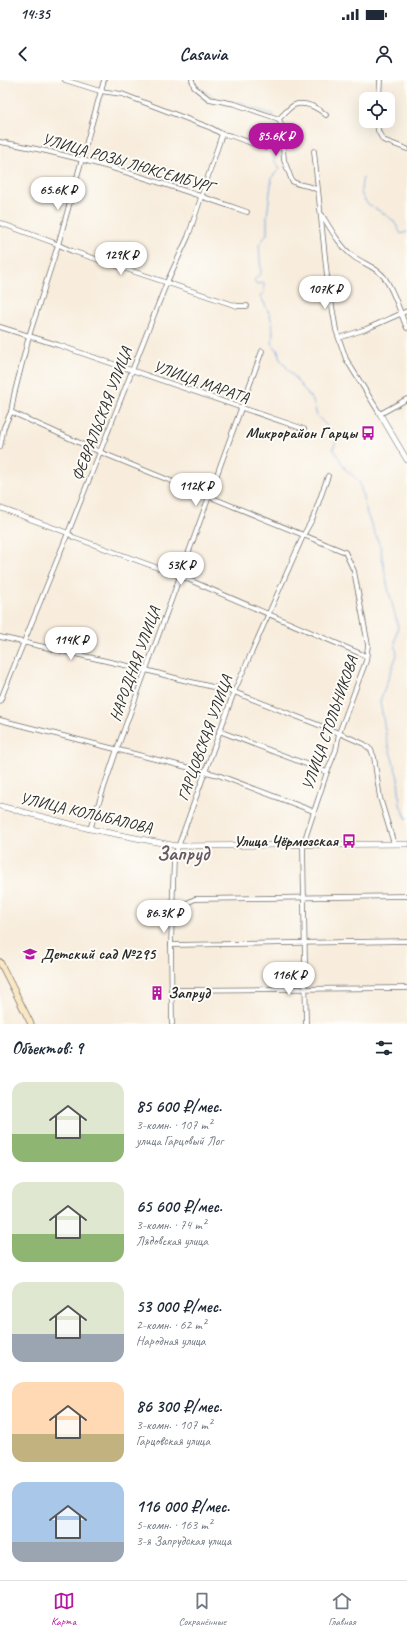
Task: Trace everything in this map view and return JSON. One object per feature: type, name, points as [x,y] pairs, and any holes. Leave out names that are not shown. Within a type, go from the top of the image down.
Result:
[{"type":"main road","points":[[0,962],[30,1024]]},
{"type":"street","points":[[65,80],[100,91],[122,94],[211,128],[222,134],[266,148]]},
{"type":"street","points":[[0,447],[4,427],[11,412],[29,336],[58,245],[104,80]]},
{"type":"street","points":[[192,80],[194,87],[209,99],[235,104],[274,116],[279,119],[281,124],[284,160],[292,181],[302,185],[312,186],[318,190]]},
{"type":"street","points":[[380,80],[380,92]]},
{"type":"street","points":[[279,119],[295,104],[302,103],[317,108],[326,115]]},
{"type":"street","points":[[378,128],[383,140],[407,149]]},
{"type":"street","name":"ФЕВРАЛЬСКАЯ УЛИЦА","points":[[0,701],[167,282],[188,237],[222,134]]},
{"type":"street","name":"УЛИЦА РОЗЫ ЛЮКСЕМБУРГ","points":[[0,142],[36,148],[81,159],[247,212]]},
{"type":"street","points":[[314,152],[327,276],[339,338],[346,359],[407,460]]},
{"type":"street","points":[[321,213],[336,237],[353,256],[374,267],[384,277],[395,297],[400,314],[407,328]]},
{"type":"street","points":[[0,223],[52,242],[72,252],[237,306],[247,306]]},
{"type":"street","points":[[339,338],[366,329],[407,311]]},
{"type":"street","name":"УЛИЦА МАРАТА","points":[[0,327],[304,429]]},
{"type":"street","name":"НАРОДНАЯ УЛИЦА","points":[[90,828],[208,496],[262,350]]},
{"type":"street","points":[[380,414],[407,399]]},
{"type":"street","name":"УЛИЦА СТОЛЬНИКОВА","points":[[11,412],[100,452],[345,552],[354,571],[368,645],[366,661],[340,733],[336,750],[313,811],[303,845],[306,1024]]},
{"type":"street","name":"ГАРЦОВСКАЯ УЛИЦА","points":[[172,1024],[171,945],[174,858],[177,846],[195,804],[219,731],[234,692],[312,518],[328,476]]},
{"type":"street","points":[[0,508],[68,533],[73,537],[180,576],[366,656]]},
{"type":"street","points":[[0,636],[24,643],[146,670],[179,680],[234,692],[340,733],[364,744],[371,750],[374,757],[380,798],[394,844]]},
{"type":"street","points":[[0,720],[218,775],[313,811]]},
{"type":"street","points":[[219,731],[327,772]]},
{"type":"street","name":"УЛИЦА КОЛЫБАЛОВА","points":[[0,806],[90,828],[177,846],[407,844]]},
{"type":"street","points":[[173,908],[195,899],[407,896]]},
{"type":"street","points":[[171,945],[407,941]]},
{"type":"street","points":[[171,990],[407,988]]},
{"type":"waterway","points":[[196,86],[215,98]]},
{"type":"waterway","points":[[232,102],[242,103],[248,106]]},
{"type":"waterway","points":[[251,107],[274,115]]},
{"type":"waterway","points":[[277,120],[279,126]]},
{"type":"waterway","points":[[280,133],[274,160],[280,168],[272,177],[267,216],[267,234],[259,245],[261,273],[254,280],[257,284],[264,283],[264,292],[260,296],[271,318],[273,330],[272,343],[278,351],[280,359],[313,401],[317,416],[337,439],[333,448],[346,470],[359,481],[367,514],[380,546],[388,588],[398,626],[395,641],[397,655],[380,701],[387,741],[398,778],[400,805],[407,819]]},
{"type":"waterway","points":[[363,178],[361,187],[364,199],[372,207],[392,219],[401,234],[407,232]]},
{"type":"place","name":"Микрорайон Гарцы","points":[[368,433]]},
{"type":"place","name":"Улица Чёрмозская","points":[[349,841]]},
{"type":"place","name":"Детский сад №295","points":[[30,954]]},
{"type":"place","name":"Запруд","points":[[157,993]]},
{"type":"district","name":"Запруд","points":[[183,853]]}]
